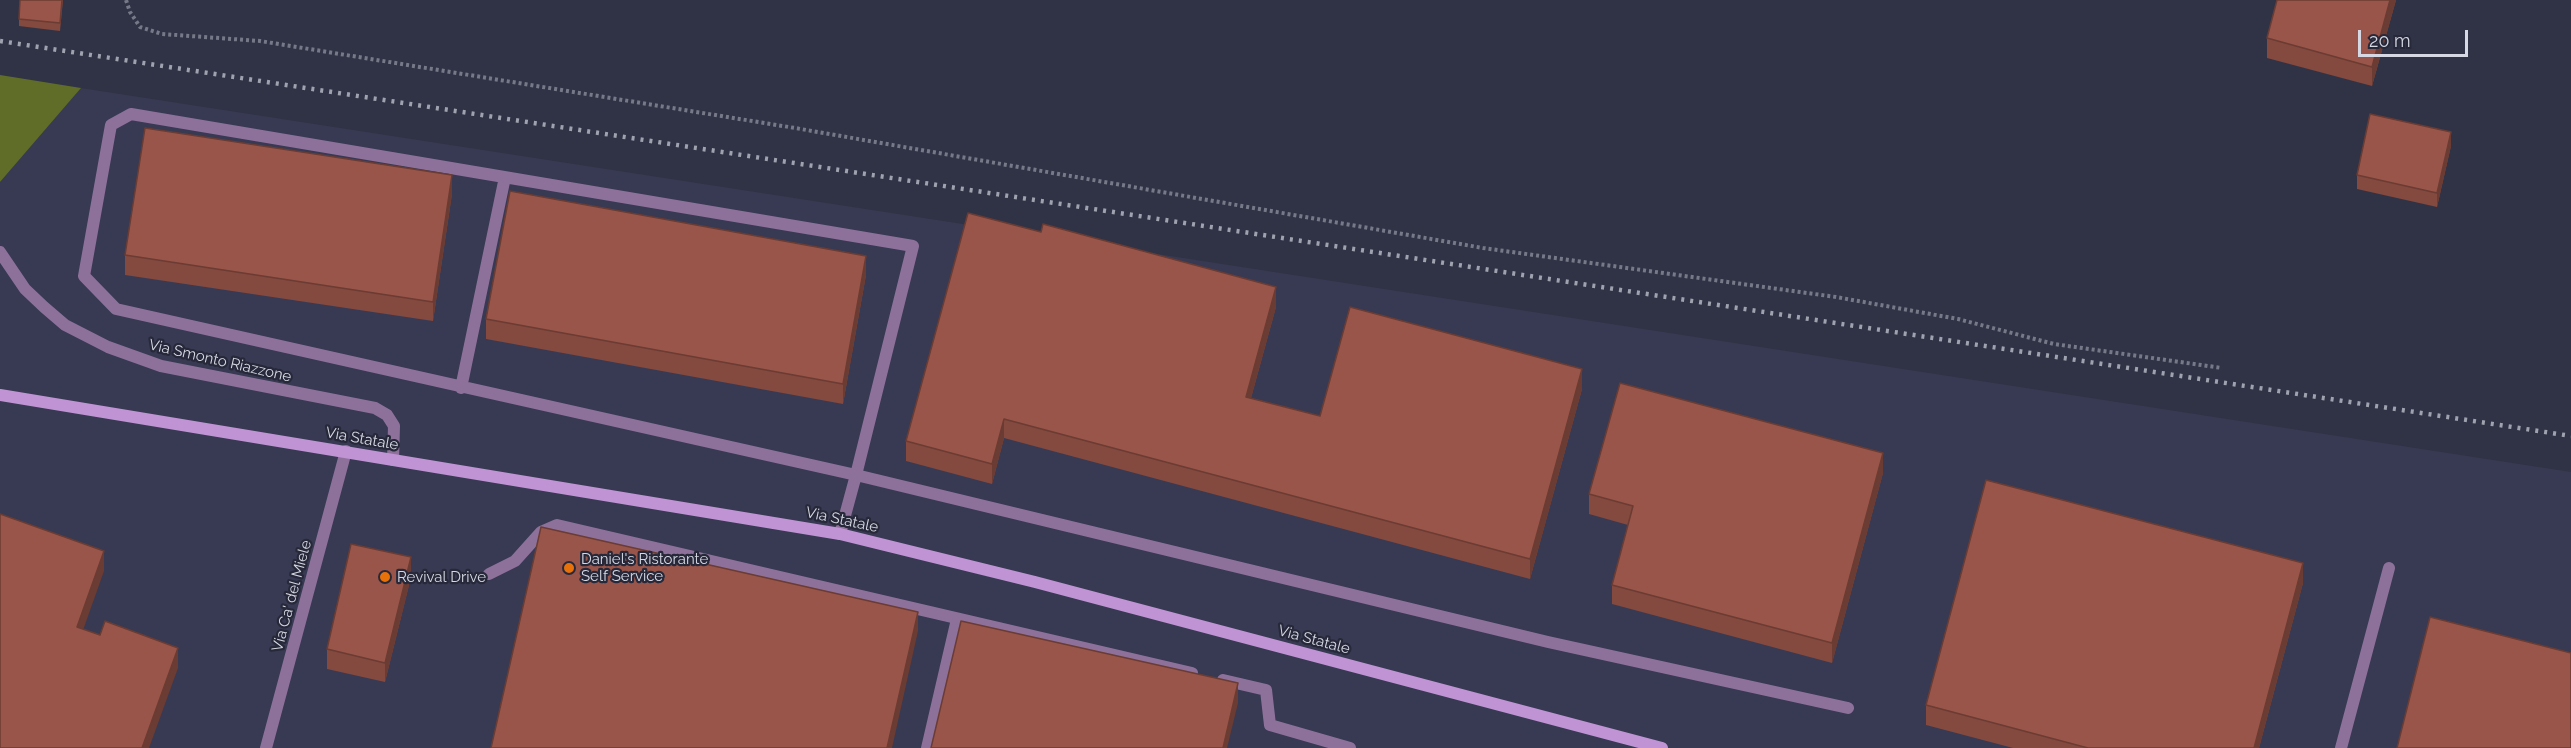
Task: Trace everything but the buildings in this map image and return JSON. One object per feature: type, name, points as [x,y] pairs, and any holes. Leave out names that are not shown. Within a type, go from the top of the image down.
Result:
[{"type":"main road","name":"Via Statale","points":[[0,394],[840,534],[1035,582],[1662,748]]},
{"type":"street","points":[[840,534],[856,475],[913,246],[131,114],[111,125],[84,276],[116,309],[856,475],[1548,642],[1848,708]]},
{"type":"street","points":[[461,388],[505,177]]},
{"type":"street","name":"Via Smonto Riazzone","points":[[0,252],[44,308],[65,325],[108,347],[161,366],[375,408],[387,415],[394,426],[393,460]]},
{"type":"street","name":"Via Ca' del Miele","points":[[266,748],[346,452]]},
{"type":"street","points":[[489,574],[515,561],[542,532],[557,525],[1266,690],[1270,725],[1350,748]]},
{"type":"street","points":[[2341,748],[2389,568]]},
{"type":"street","points":[[927,748],[957,619]]},
{"type":"path","points":[[126,0],[130,12],[140,27],[162,34],[272,43],[795,128],[1483,248],[1836,297],[1958,320],[2055,344],[2222,368]]},
{"type":"shaded area","points":[[81,88],[2571,472],[2571,748],[0,748],[0,182]]},
{"type":"green space","points":[[0,75],[81,88],[0,182]]},
{"type":"railway","points":[[0,41],[2571,436]]},
{"type":"place","name":"Daniel's Ristorante Self Service","points":[[569,568]]},
{"type":"place","name":"Revival Drive","points":[[385,577]]}]
